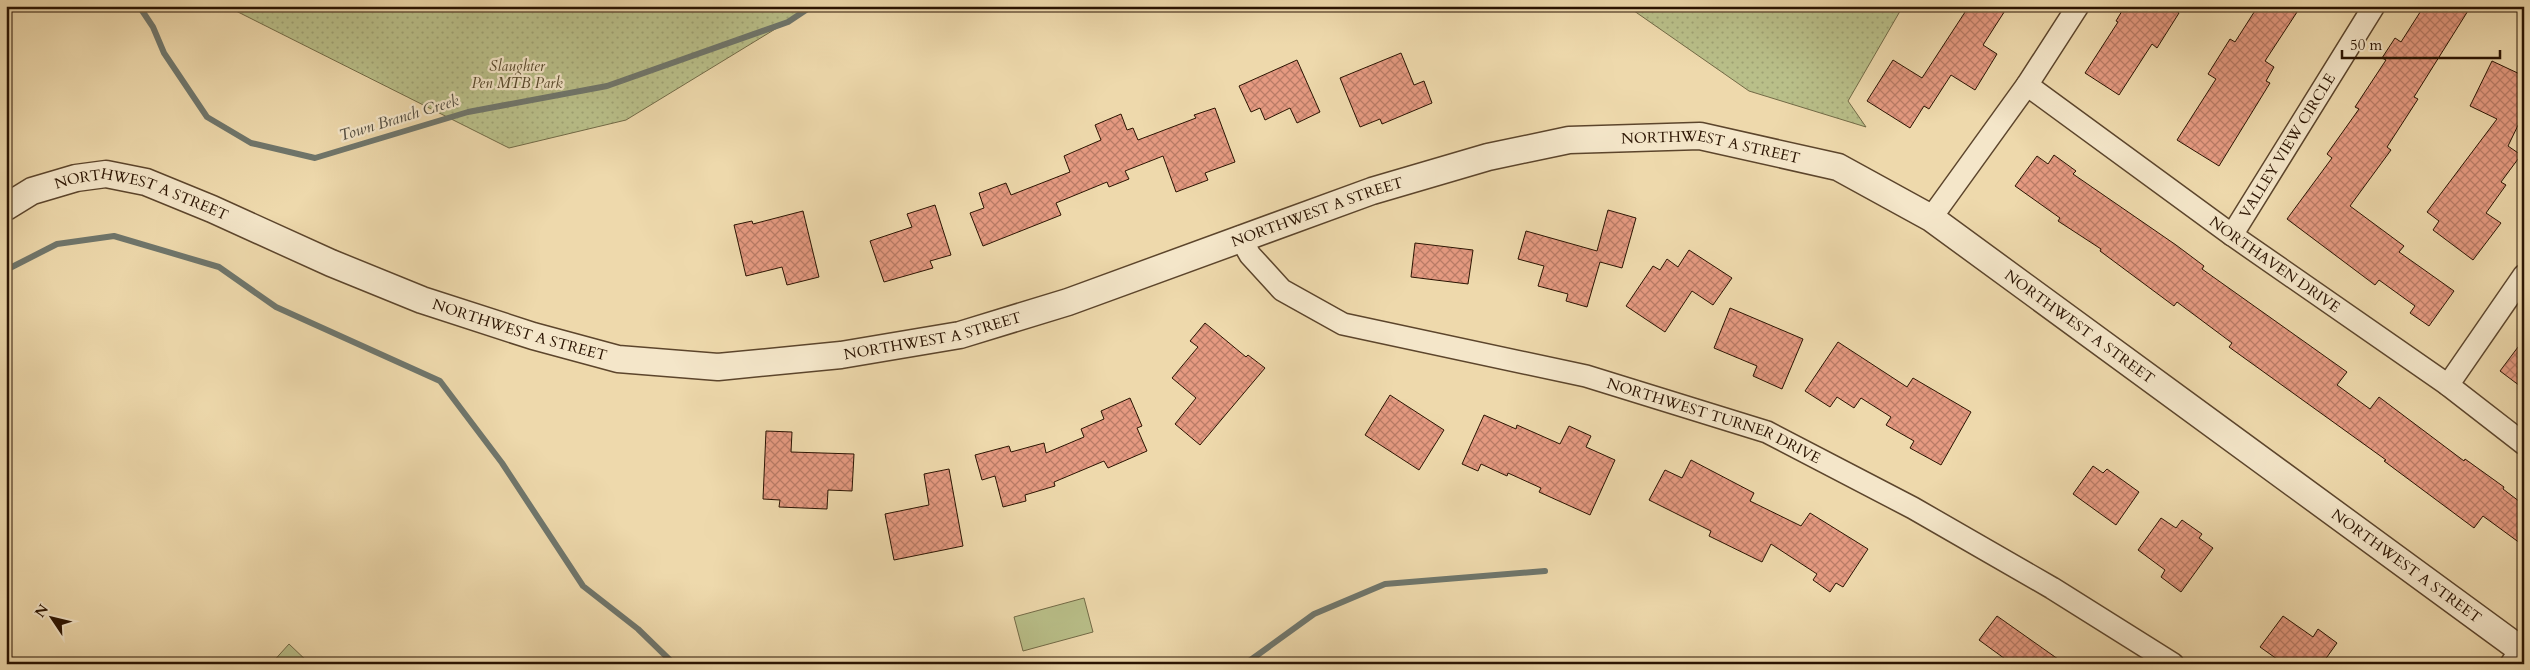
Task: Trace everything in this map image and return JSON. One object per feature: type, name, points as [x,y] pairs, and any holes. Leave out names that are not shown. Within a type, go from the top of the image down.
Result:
[{"type":"street","points":[[1931,218],[2028,85],[2078,6]]},
{"type":"street","name":"VALLEY VIEW CIRCLE","points":[[2232,236],[2374,6]]},
{"type":"street","name":"NORTHAVEN DRIVE","points":[[2028,85],[2232,236],[2448,385],[2524,444]]},
{"type":"street","name":"NORTHWEST A STREET","points":[[6,208],[32,191],[76,178],[106,174],[146,182],[212,209],[331,263],[413,296],[533,336],[618,359],[718,367],[841,355],[960,335],[1068,302],[1240,237],[1372,191],[1488,157],[1569,140],[1700,136],[1838,168],[1931,218],[2520,653]]},
{"type":"street","name":"NORTHWEST TURNER DRIVE","points":[[1240,237],[1250,256],[1282,290],[1343,324],[1586,376],[1767,432],[1913,508],[2052,588],[2173,664]]},
{"type":"street","points":[[2448,385],[2524,275]]},
{"type":"green space","name":"Slaughter Pen MTB Park","points":[[226,6],[813,6],[626,120],[509,148]]},
{"type":"green space","points":[[1627,6],[1903,6],[1848,101],[1866,127],[1749,91]]},
{"type":"green space","points":[[1084,598],[1093,632],[1023,651],[1014,617]]},
{"type":"green space","points":[[289,644],[310,664],[271,664]]},
{"type":"building","points":[[1969,6],[2008,6],[1983,45],[1997,54],[1975,90],[1951,75],[1929,109],[1924,106],[1910,128],[1867,101],[1893,60],[1922,78]]},
{"type":"building","points":[[2125,6],[2170,6],[2179,13],[2157,48],[2152,44],[2119,95],[2085,73],[2118,22],[2116,21]]},
{"type":"building","points":[[2258,6],[2301,6],[2265,61],[2274,67],[2266,81],[2270,83],[2219,166],[2177,140],[2216,79],[2208,74],[2230,39],[2235,42]]},
{"type":"building","points":[[2424,6],[2471,6],[2414,97],[2418,99],[2387,147],[2391,150],[2350,206],[2404,246],[2399,252],[2454,291],[2429,326],[2410,313],[2415,306],[2379,280],[2375,285],[2287,219],[2332,158],[2327,154],[2359,109],[2355,107],[2386,60],[2382,58],[2395,38],[2401,42]]},
{"type":"building","points":[[1401,53],[1414,85],[1424,81],[1432,103],[1382,124],[1380,119],[1360,127],[1340,78]]},
{"type":"building","points":[[1297,60],[1320,112],[1297,123],[1290,108],[1265,120],[1260,108],[1251,112],[1239,86]]},
{"type":"building","points":[[2492,61],[2524,76],[2524,113],[2508,146],[2521,155],[2501,182],[2506,185],[2486,213],[2501,223],[2473,260],[2433,230],[2439,221],[2427,212],[2497,119],[2470,106]]},
{"type":"building","points":[[1215,108],[1235,162],[1205,173],[1208,180],[1176,192],[1163,156],[1125,171],[1129,179],[1109,187],[1107,182],[1056,203],[1061,215],[983,246],[970,213],[984,208],[979,193],[1006,183],[1011,195],[1070,172],[1064,156],[1101,140],[1095,125],[1121,114],[1127,130],[1133,128],[1138,140],[1196,118],[1194,115]]},
{"type":"building","points":[[2054,155],[2076,171],[2073,174],[2176,245],[2204,266],[2202,269],[2347,372],[2337,385],[2370,409],[2379,397],[2464,461],[2465,459],[2504,487],[2503,489],[2524,505],[2524,546],[2483,516],[2474,528],[2384,461],[2386,460],[2229,347],[2232,343],[2177,302],[2174,306],[2100,251],[2101,249],[2058,221],[2060,218],[2015,186],[2037,156],[2048,164]]},
{"type":"building","points":[[935,205],[951,255],[930,261],[933,268],[884,282],[870,241],[912,227],[907,214]]},
{"type":"building","points":[[1608,210],[1636,218],[1622,268],[1600,262],[1587,307],[1566,301],[1568,294],[1538,286],[1544,266],[1518,259],[1526,231],[1597,251]]},
{"type":"building","points":[[803,211],[819,277],[787,285],[782,267],[746,276],[734,225],[752,221],[753,224]]},
{"type":"building","points":[[1415,243],[1473,250],[1468,284],[1411,277]]},
{"type":"building","points":[[1689,250],[1732,278],[1713,305],[1692,291],[1665,332],[1626,306],[1653,266],[1660,270],[1667,259],[1678,267]]},
{"type":"building","points":[[1730,308],[1803,339],[1782,389],[1753,376],[1757,366],[1714,348]]},
{"type":"building","points":[[1205,323],[1246,357],[1248,355],[1265,368],[1200,445],[1175,424],[1196,398],[1172,378],[1198,347],[1190,341]]},
{"type":"building","points":[[2524,339],[2524,389],[2500,371]]},
{"type":"building","points":[[1838,342],[1907,387],[1913,378],[1971,412],[1941,465],[1910,448],[1914,441],[1886,425],[1891,417],[1861,398],[1854,408],[1837,397],[1830,407],[1805,391]]},
{"type":"building","points":[[1390,395],[1444,430],[1419,470],[1365,435]]},
{"type":"building","points":[[1130,398],[1142,426],[1137,428],[1147,451],[1108,468],[1104,461],[1054,482],[1055,486],[1025,495],[1026,501],[1003,507],[995,476],[982,480],[975,455],[1009,446],[1011,452],[1044,443],[1046,453],[1084,437],[1081,429],[1104,419],[1101,411]]},
{"type":"building","points":[[1484,415],[1516,429],[1517,425],[1560,444],[1569,426],[1591,436],[1586,447],[1615,460],[1590,515],[1539,492],[1541,488],[1508,473],[1507,476],[1481,464],[1478,471],[1462,464]]},
{"type":"building","points":[[766,431],[792,432],[791,452],[854,454],[852,491],[828,490],[827,509],[779,507],[780,500],[763,499]]},
{"type":"building","points":[[1691,460],[1754,493],[1750,501],[1801,526],[1810,513],[1868,549],[1843,587],[1836,583],[1830,592],[1813,580],[1817,574],[1771,544],[1762,562],[1709,536],[1711,531],[1649,500],[1665,470],[1682,478]]},
{"type":"building","points":[[2093,466],[2103,473],[2107,469],[2139,492],[2116,525],[2073,494]]},
{"type":"building","points":[[949,469],[963,546],[894,560],[885,514],[929,505],[924,474]]},
{"type":"building","points":[[2161,518],[2176,528],[2182,520],[2202,534],[2199,538],[2213,548],[2181,592],[2161,577],[2165,570],[2138,550]]},
{"type":"building","points":[[1997,616],[2065,664],[2012,664],[1979,640]]},
{"type":"building","points":[[2283,616],[2313,637],[2318,629],[2337,643],[2322,664],[2284,664],[2260,647]]},
{"type":"waterway","name":"Town Branch Creek","points":[[139,6],[153,27],[164,53],[207,117],[251,143],[315,158],[468,112],[607,86],[788,22],[812,6]]},
{"type":"waterway","points":[[6,270],[57,244],[114,236],[219,267],[276,307],[440,381],[502,463],[583,586],[638,629],[674,664]]},
{"type":"waterway","points":[[1245,664],[1314,614],[1385,584],[1545,571]]}]
